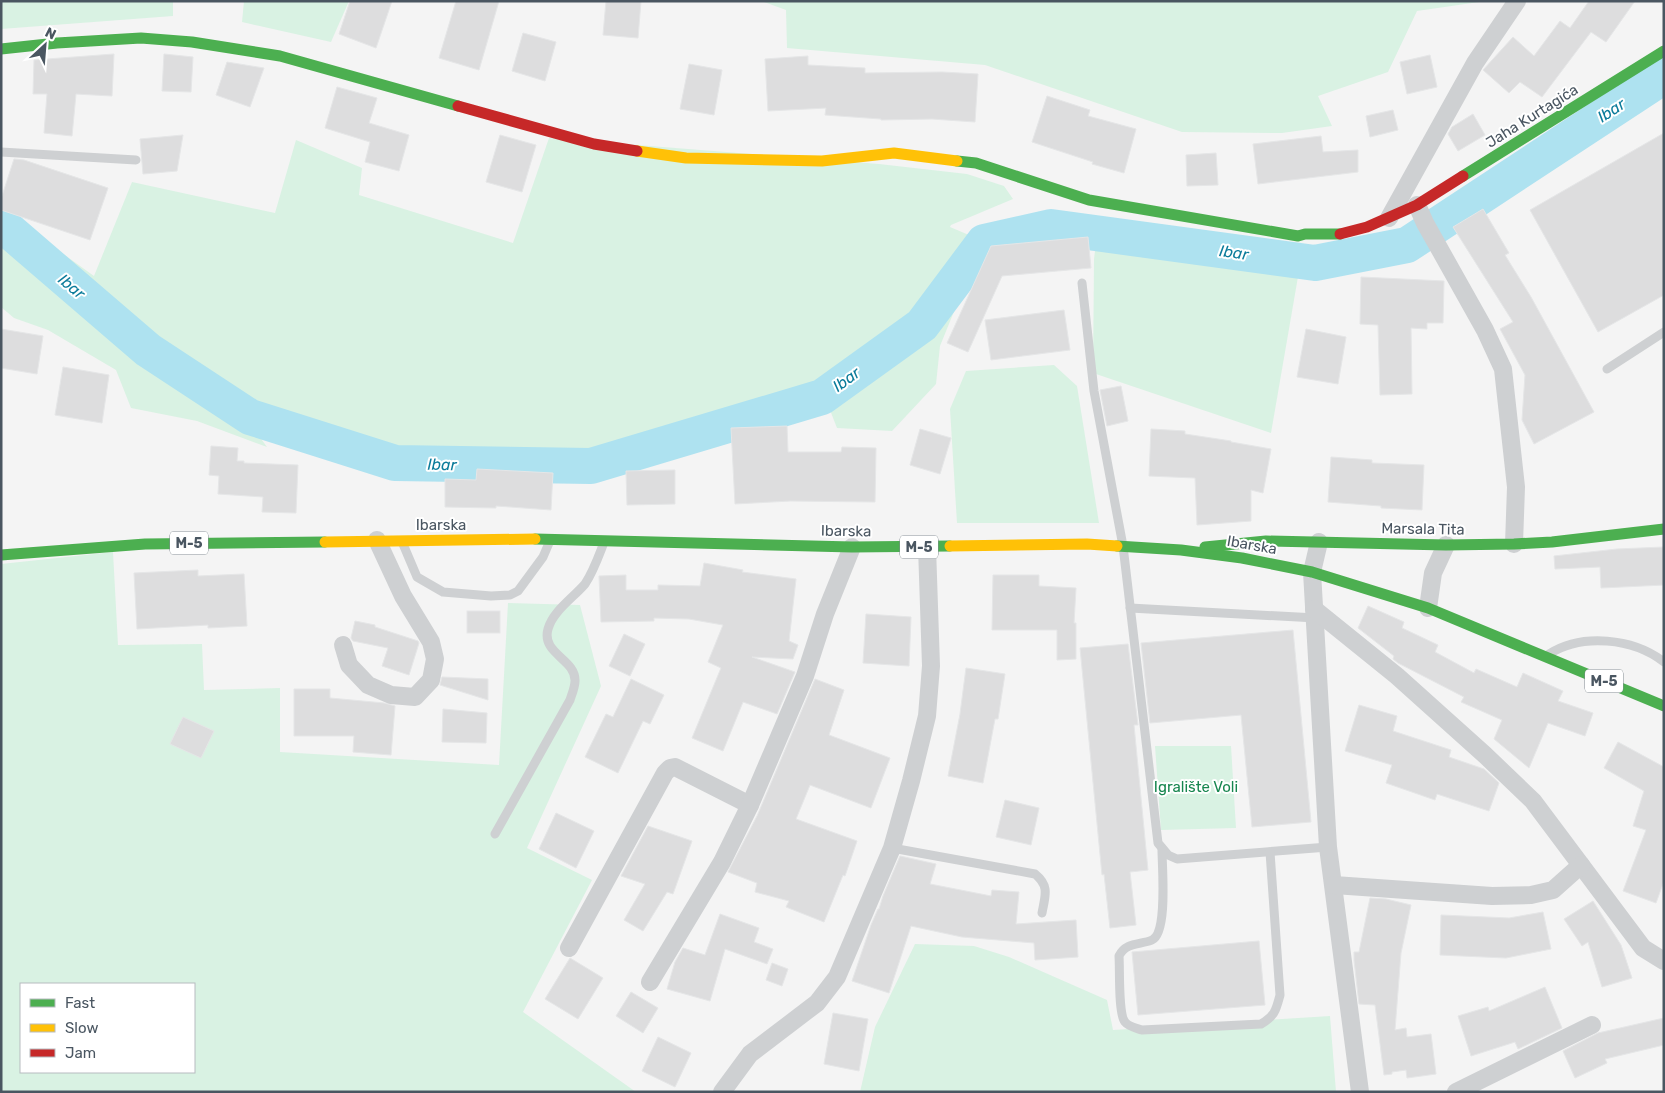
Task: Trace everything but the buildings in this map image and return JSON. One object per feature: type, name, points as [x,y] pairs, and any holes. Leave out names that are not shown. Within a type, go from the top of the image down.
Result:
[{"type":"street","points":[[1389,218],[1475,63],[1517,1]]},
{"type":"street","name":"Jaha Kurtagića","points":[[1,49],[57,43],[141,38],[192,42],[280,56],[594,144],[686,158],[822,161],[894,153],[976,163],[1089,200],[1298,236],[1305,234],[1345,234],[1368,227],[1417,206],[1664,52]]},
{"type":"street","points":[[1417,206],[1424,223],[1484,330],[1503,369],[1516,487],[1514,544]]},
{"type":"street","name":"Marsala Tita","points":[[1181,550],[1266,541],[1446,546],[1514,544],[1552,542],[1664,528]]},
{"type":"street","name":"Ibarska","points":[[1,555],[145,544],[552,539],[852,547],[1088,544],[1181,550],[1242,558],[1312,572],[1428,608],[1664,706]]},
{"type":"street","points":[[343,645],[349,665],[368,685],[391,695],[415,697],[431,680],[435,659],[431,642],[403,596],[377,540]]},
{"type":"street","points":[[1319,542],[1312,572],[1328,847],[1360,1092]]},
{"type":"street","points":[[1428,608],[1433,573],[1446,546]]},
{"type":"street","points":[[650,982],[722,862],[750,805],[805,676],[825,614],[852,547]]},
{"type":"street","points":[[722,1092],[750,1054],[817,1003],[837,977],[892,848],[912,781],[927,716],[931,666],[927,547]]},
{"type":"street","points":[[1315,613],[1397,676],[1533,800],[1643,948],[1664,961]]},
{"type":"street","points":[[569,948],[665,773],[670,768],[675,767],[750,805]]},
{"type":"street","points":[[1334,885],[1492,896],[1531,896],[1553,890],[1581,865]]},
{"type":"street","points":[[1456,1092],[1592,1025]]},
{"type":"lane","points":[[1,152],[136,160]]},
{"type":"lane","points":[[1082,283],[1094,391],[1123,546],[1158,843],[1162,850],[1177,859],[1328,847]]},
{"type":"lane","points":[[1607,369],[1664,332]]},
{"type":"lane","points":[[401,540],[417,577],[443,592],[491,596],[510,595],[518,592],[552,539]]},
{"type":"lane","points":[[495,834],[570,700],[576,681],[573,670],[554,652],[547,639],[548,629],[555,616],[585,583],[595,565],[604,540]]},
{"type":"lane","points":[[1130,608],[1315,613]]},
{"type":"lane","points":[[1544,656],[1557,648],[1588,640],[1626,644],[1658,657],[1664,662]]},
{"type":"lane","points":[[892,848],[1035,874],[1042,880],[1046,889],[1042,913]]},
{"type":"lane","points":[[1162,850],[1162,919],[1159,934],[1154,939],[1129,945],[1122,950],[1119,956],[1123,1020],[1130,1026],[1142,1030],[1261,1024],[1272,1018],[1280,995],[1270,852]]},
{"type":"green space","points":[[1,1],[173,1],[173,16],[1,29]]},
{"type":"green space","points":[[244,1],[349,1],[331,42],[242,22]]},
{"type":"green space","points":[[761,1],[1486,1],[1417,11],[1388,72],[1318,96],[1332,126],[1282,133],[1182,132],[985,65],[787,48],[786,10]]},
{"type":"green space","points":[[549,138],[879,164],[967,174],[1004,186],[1013,199],[951,225],[950,227],[976,238],[913,318],[818,390],[592,457],[399,450],[258,408],[150,336],[27,228],[94,276],[132,182],[275,213],[296,140],[362,168],[359,195],[513,243]]},
{"type":"green space","points":[[1,236],[146,357],[254,429],[267,447],[197,421],[131,408],[116,370],[48,330],[14,318],[1,307]]},
{"type":"green space","points":[[1096,243],[1299,271],[1271,433],[1093,373],[1094,259]]},
{"type":"green space","points":[[968,277],[940,346],[936,384],[892,431],[837,428],[828,405],[926,334]]},
{"type":"green space","points":[[1054,365],[1077,386],[1099,523],[957,523],[950,409],[966,371]]},
{"type":"green space","points":[[113,552],[118,645],[202,644],[204,690],[280,688],[280,752],[499,765],[508,603],[580,605],[601,686],[527,848],[592,880],[523,1012],[636,1092],[1,1092],[1,564]]},
{"type":"green space","name":"Igralište Voli","points":[[1155,746],[1231,746],[1236,828],[1161,830]]},
{"type":"green space","points":[[915,944],[974,946],[1009,957],[1107,1000],[1113,1030],[1330,1016],[1336,1092],[860,1092],[875,1027]]},
{"type":"waterway","name":"Ibar","points":[[1,226],[6,228],[148,350],[250,417],[395,463],[591,466],[822,397],[922,325],[984,242],[1051,227],[1315,263],[1407,245],[1664,76]]},
{"type":"traffic: fast","points":[[1,49],[57,43],[141,38],[192,42],[280,56],[458,106]]},
{"type":"traffic: fast","points":[[1463,176],[1664,51]]},
{"type":"traffic: fast","points":[[957,161],[976,163],[1089,200],[1298,236],[1305,234],[1340,234]]},
{"type":"traffic: fast","points":[[1205,547],[1266,541],[1446,545],[1514,544],[1552,542],[1664,529]]},
{"type":"traffic: fast","points":[[535,539],[852,547],[950,546]]},
{"type":"traffic: fast","points":[[1,555],[145,544],[325,542]]},
{"type":"traffic: fast","points":[[1117,546],[1181,550],[1242,558],[1312,572],[1428,608],[1664,706]]},
{"type":"traffic: slow","points":[[637,151],[686,158],[822,161],[894,153],[957,161]]},
{"type":"traffic: slow","points":[[325,542],[535,539]]},
{"type":"traffic: slow","points":[[950,546],[1087,544],[1117,546]]},
{"type":"traffic: jam","points":[[458,106],[594,144],[637,151]]},
{"type":"traffic: jam","points":[[1340,234],[1367,227],[1417,205],[1463,176]]}]
